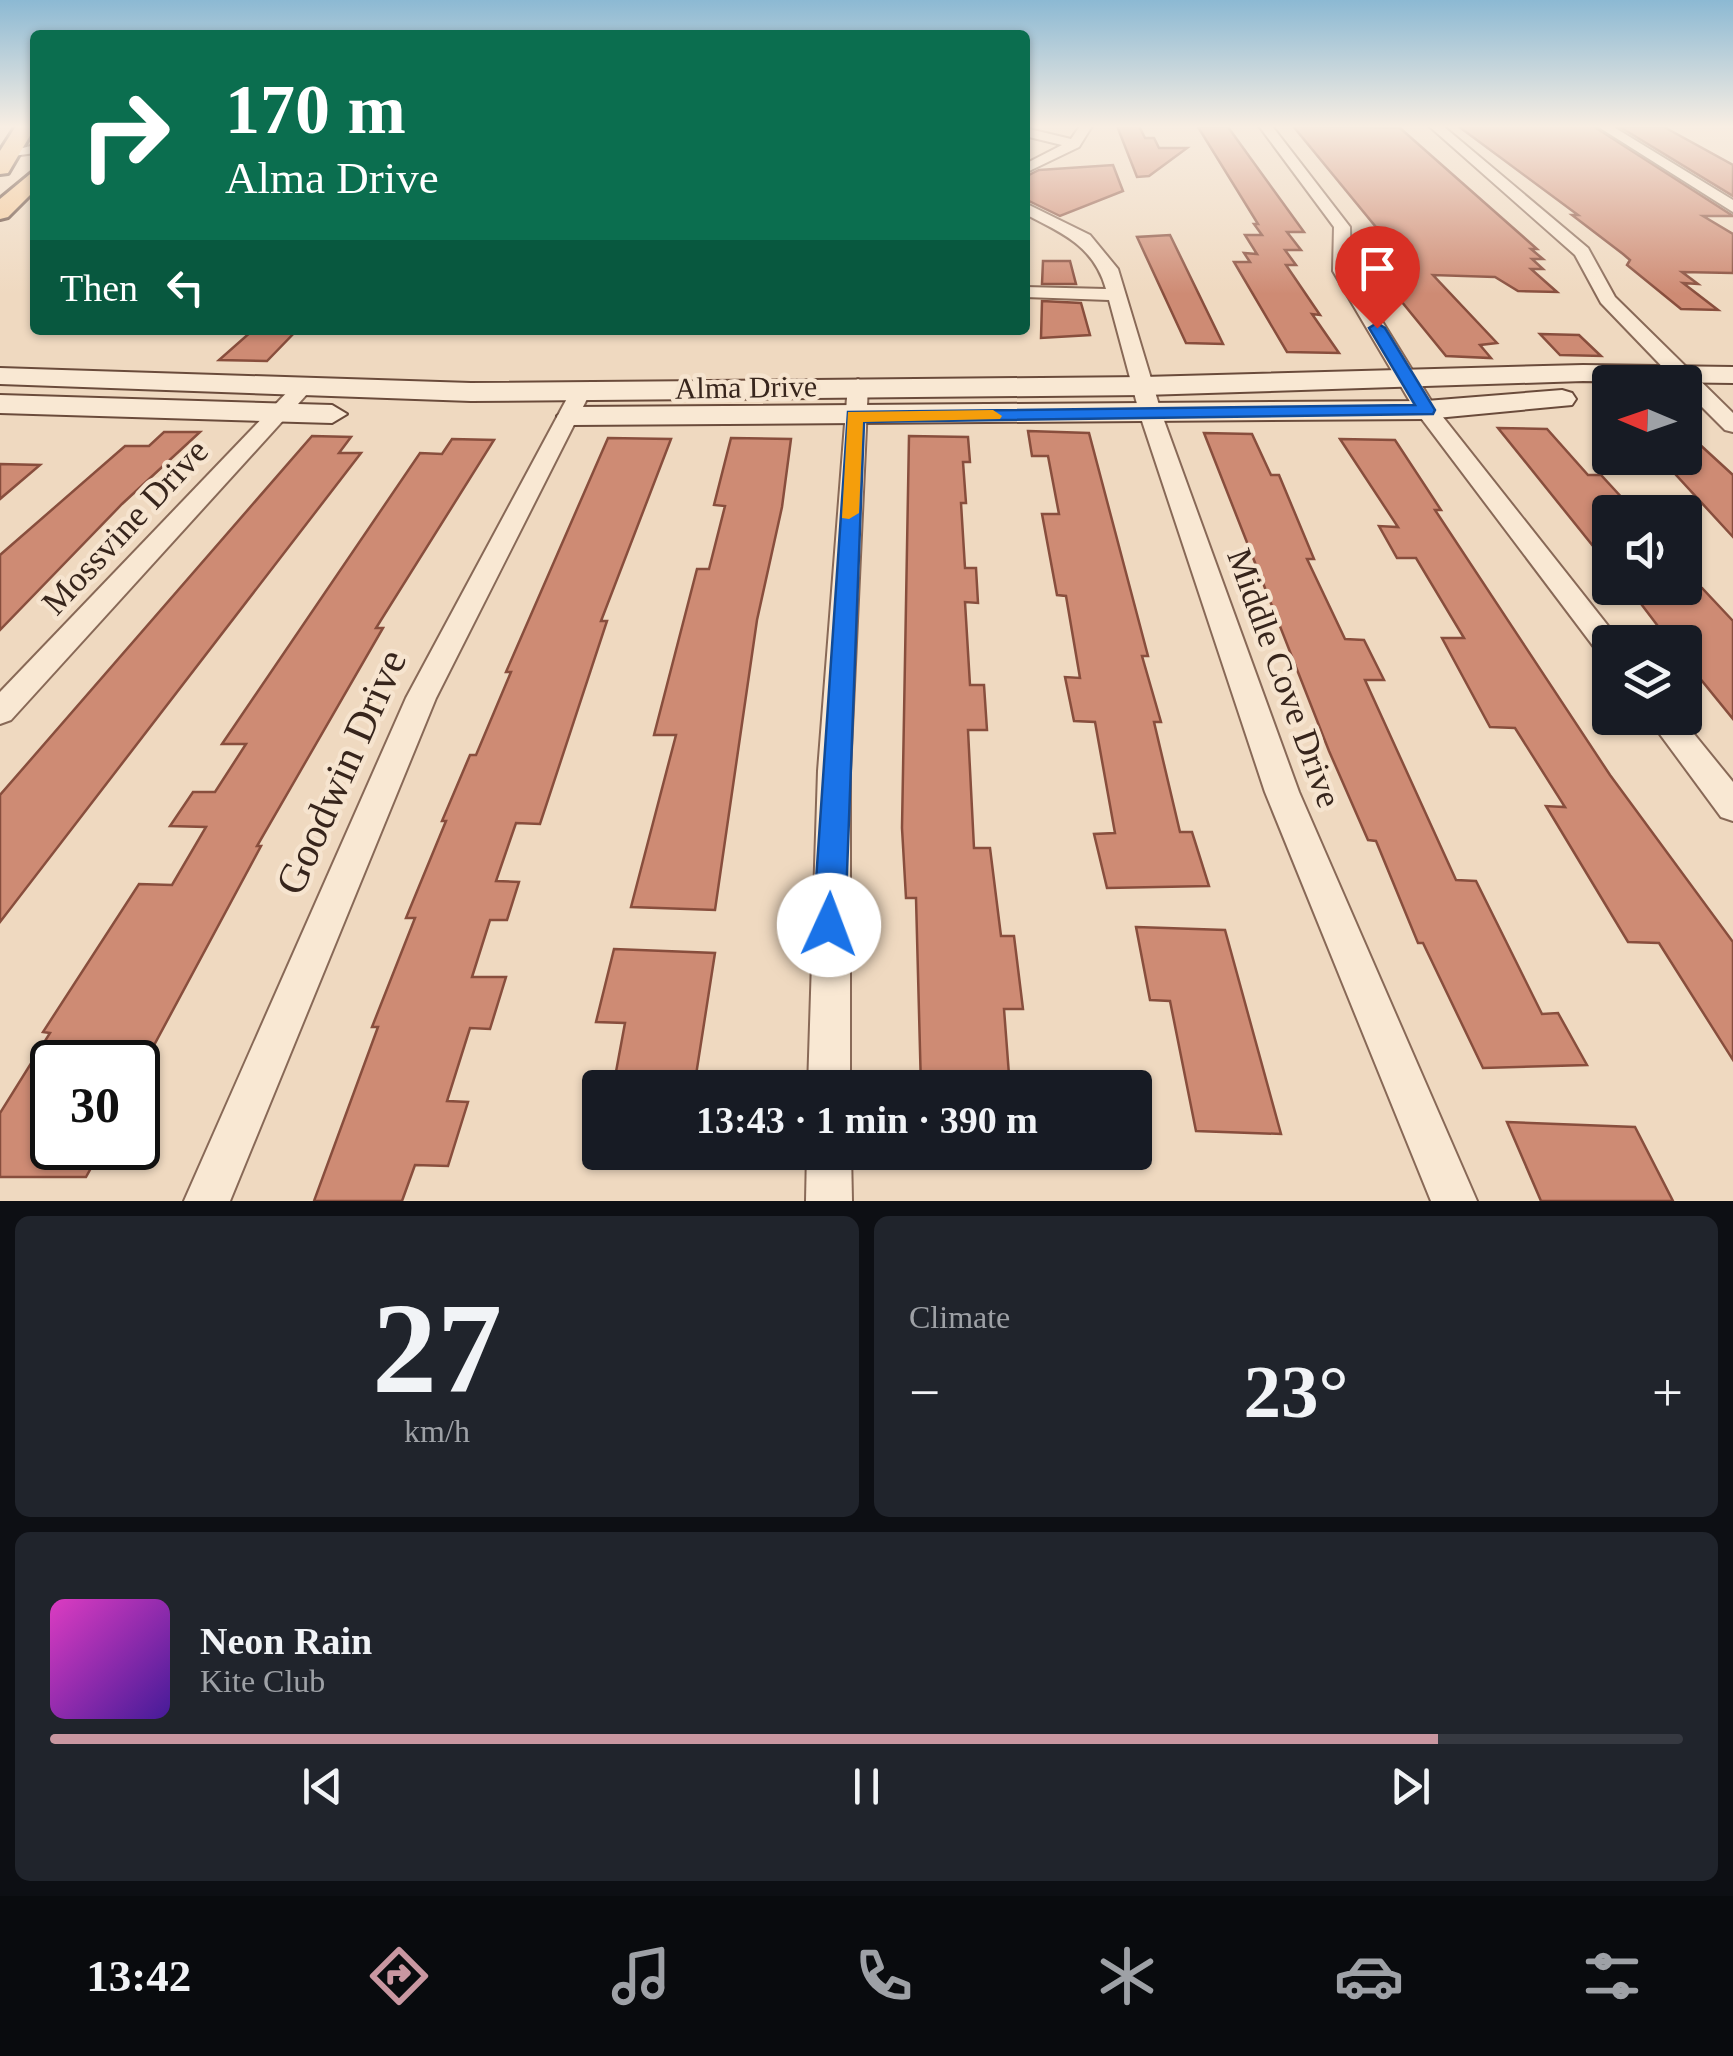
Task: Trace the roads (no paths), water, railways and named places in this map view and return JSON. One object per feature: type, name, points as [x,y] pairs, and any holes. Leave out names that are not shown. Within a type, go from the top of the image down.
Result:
[{"type":"main road","points":[[0,212],[29,182]]},
{"type":"main road","name":"Alma Drive","points":[[1147,400],[1410,381],[1592,374]]},
{"type":"main road","name":"Alma Drive","points":[[0,376],[573,404]]},
{"type":"main road","name":"Alma Drive","points":[[1702,386],[1733,376]]},
{"type":"main road","name":"Alma Drive","points":[[1702,392],[1733,398]]},
{"type":"main road","name":"Alma Drive","points":[[0,404],[277,414],[573,404],[856,401],[1147,400],[1426,410],[1592,398]]},
{"type":"street","points":[[1307,182],[1342,228],[1342,271],[1426,410],[1592,625]]},
{"type":"street","points":[[1501,182],[1582,252],[1607,299],[1666,365]]},
{"type":"street","points":[[1693,182],[1733,207]]},
{"type":"street","name":"Middle Cove Drive","points":[[1030,210],[1059,222],[1098,252],[1109,268],[1147,400],[1282,792],[1454,1201]]},
{"type":"street","points":[[1030,292],[1116,295]]},
{"type":"street","name":"Mossvine Drive","points":[[0,712],[301,388]]},
{"type":"street","points":[[829,1070],[834,790],[856,401]]},
{"type":"street","points":[[1702,401],[1733,425]]},
{"type":"street","name":"Goodwin Drive","points":[[207,1201],[420,698],[573,404]]},
{"type":"street","points":[[1677,735],[1733,807]]},
{"type":"street","points":[[829,1170],[829,1201]]}]
